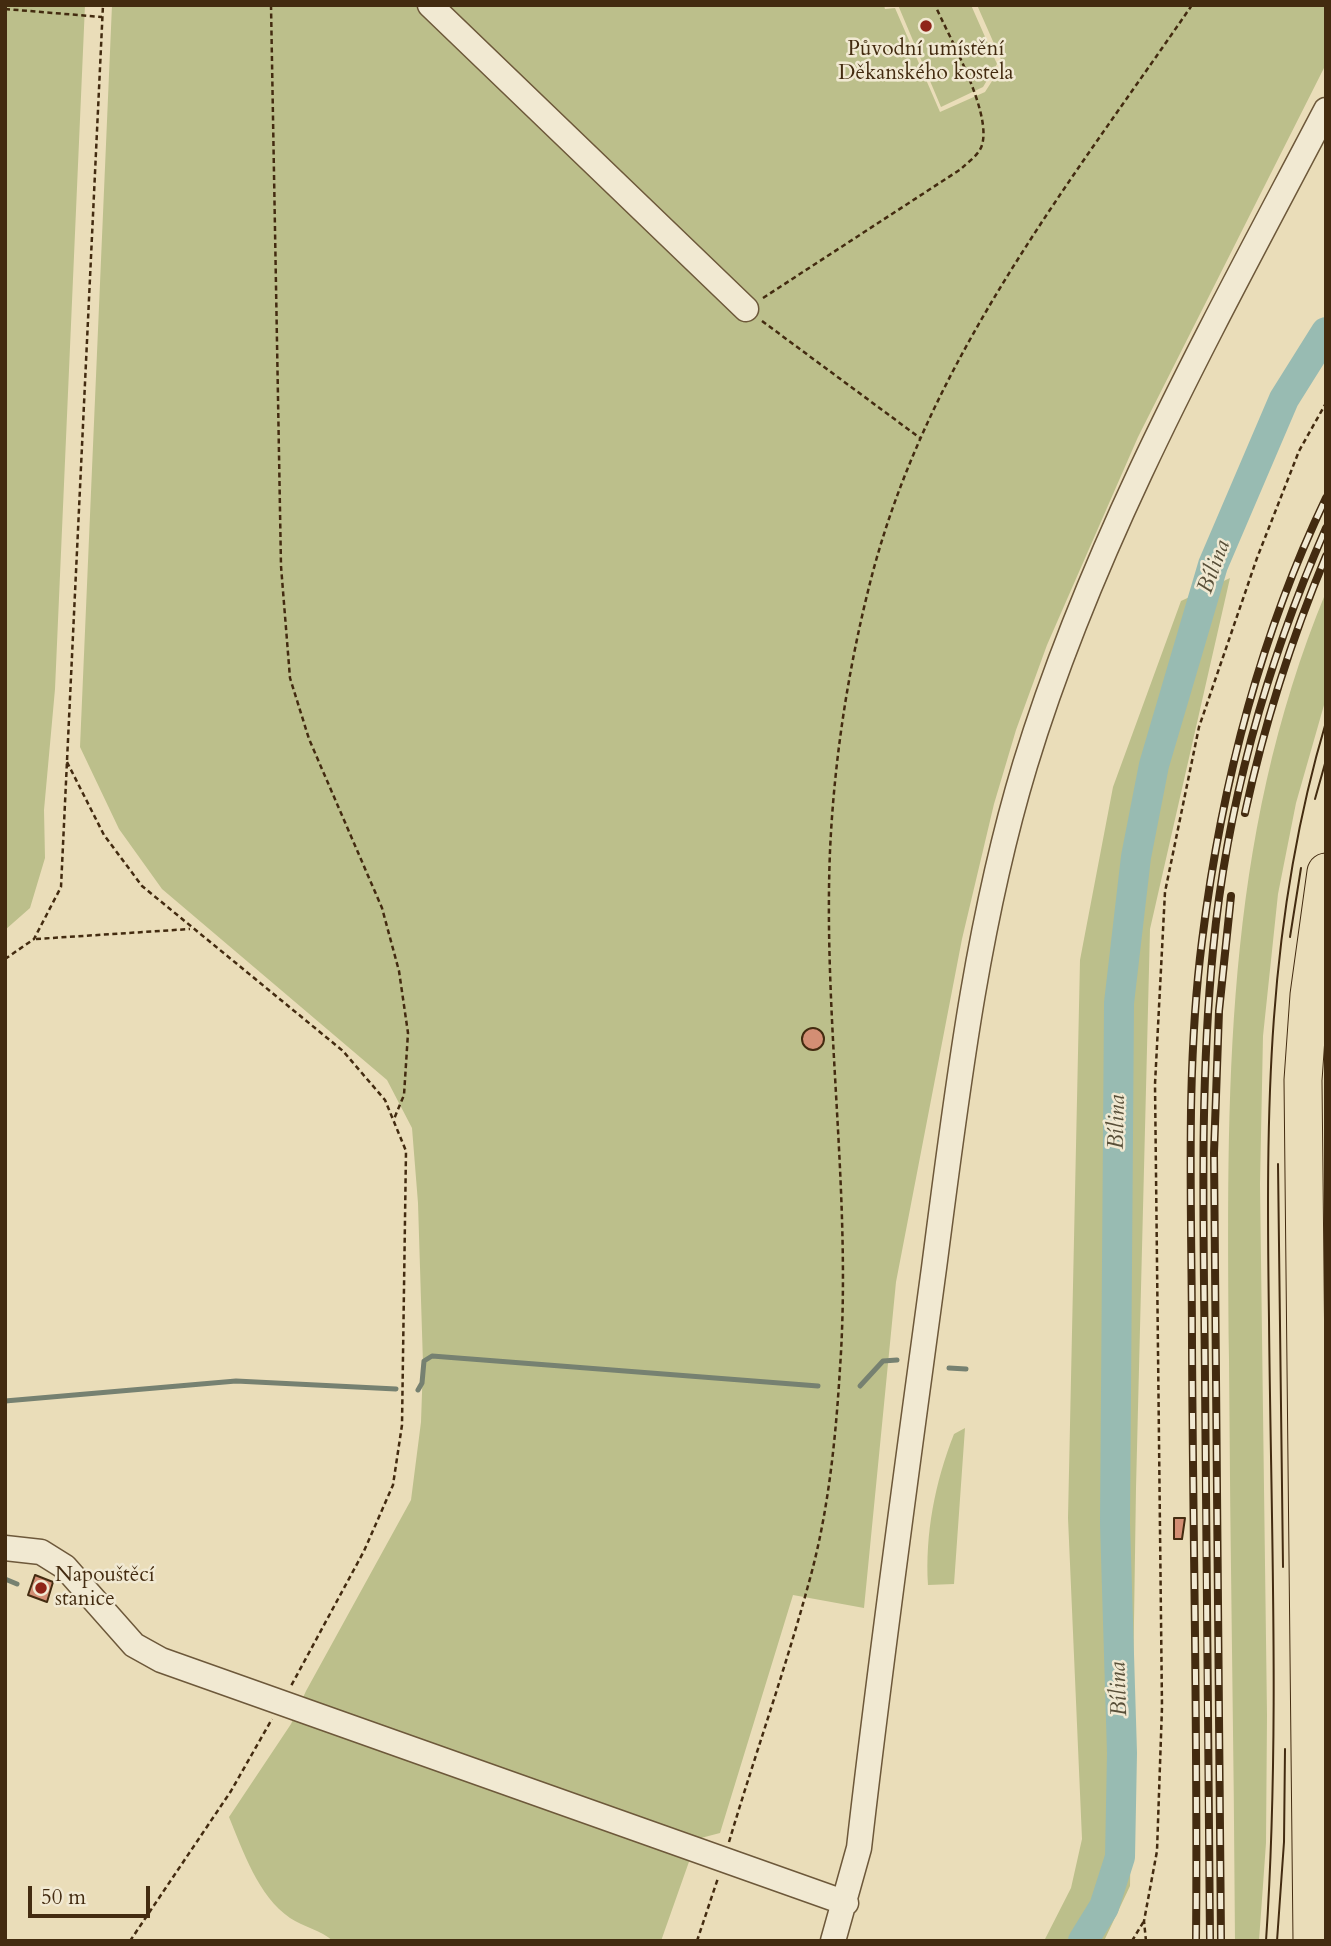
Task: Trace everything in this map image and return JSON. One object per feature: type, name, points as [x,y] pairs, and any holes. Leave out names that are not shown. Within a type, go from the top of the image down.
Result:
[{"type":"highway","points":[[1312,1941],[1303,1092],[1309,995],[1326,872]]},
{"type":"street","points":[[429,5],[746,309]]},
{"type":"street","points":[[833,1941],[846,1903],[859,1847],[950,1147],[986,936],[1004,845],[1025,766],[1056,671],[1144,468],[1188,375],[1326,110]]},
{"type":"street","points":[[5,1548],[41,1552],[65,1567],[134,1645],[161,1660],[846,1903]]},
{"type":"path","points":[[5,959],[34,939],[61,887],[103,5]]},
{"type":"path","points":[[271,5],[281,566],[290,678],[309,739],[382,908],[399,971],[408,1033],[404,1095],[394,1119]]},
{"type":"path","points":[[920,438],[746,309],[961,169],[982,147],[985,129],[979,108],[935,5]]},
{"type":"path","points":[[696,1941],[812,1570],[824,1515],[841,1366],[841,1208],[830,946],[830,854],[835,770],[844,703],[869,586],[920,438],[949,374],[989,302],[1192,5]]},
{"type":"path","points":[[5,9],[102,17]]},
{"type":"path","points":[[1146,1941],[1144,1921],[1157,1851],[1162,1707],[1155,1084],[1165,892],[1199,727],[1257,558],[1298,452],[1326,403]]},
{"type":"path","points":[[67,762],[104,835],[142,886],[190,929],[343,1052],[385,1100],[405,1151],[402,1425],[393,1485],[364,1551],[232,1791],[130,1941]]},
{"type":"path","points":[[34,939],[190,929]]},
{"type":"path","points":[[1132,1941],[1144,1921]]},
{"type":"green space","points":[[5,5],[85,5],[55,689],[44,810],[45,858],[30,908],[5,930]]},
{"type":"green space","points":[[112,5],[884,5],[885,9],[895,8],[940,112],[985,92],[1003,64],[977,5],[1326,5],[1326,64],[1138,437],[1047,645],[1016,730],[994,804],[962,939],[896,1282],[864,1608],[793,1595],[720,1833],[697,1839],[661,1941],[333,1941],[290,1918],[269,1898],[253,1872],[229,1817],[291,1724],[306,1691],[411,1500],[421,1422],[423,1364],[418,1203],[412,1128],[387,1080],[162,889],[119,829],[80,747]]},
{"type":"green space","points":[[898,5],[971,5],[997,64],[983,87],[941,107]]},
{"type":"green space","points":[[1230,578],[1150,929],[1136,1488],[1130,1886],[1104,1941],[1044,1941],[1071,1888],[1082,1839],[1068,1518],[1080,960],[1113,787],[1181,601]]},
{"type":"green space","points":[[1326,592],[1326,698],[1296,803],[1278,894],[1263,1036],[1260,1184],[1267,1715],[1266,1843],[1259,1941],[1235,1941],[1228,1260],[1231,1066],[1249,875],[1267,780],[1292,686]]},
{"type":"green space","points":[[965,1428],[954,1584],[928,1585],[928,1547],[937,1489],[954,1434]]},
{"type":"building","points":[[813,1028],[821,1031],[824,1039],[821,1047],[813,1050],[805,1047],[802,1039],[805,1031]]},
{"type":"building","points":[[1174,1518],[1185,1518],[1182,1539],[1174,1539]]},
{"type":"building","name":"Napouštěcí stanice","points":[[35,1575],[53,1582],[47,1602],[28,1595]]},
{"type":"waterway","name":"Bílina","points":[[1083,1941],[1104,1907],[1120,1857],[1122,1753],[1115,1523],[1119,1003],[1136,857],[1154,765],[1213,565],[1284,399],[1326,332]]},
{"type":"waterway","points":[[418,1390],[422,1383],[424,1361],[432,1356],[818,1386]]},
{"type":"waterway","points":[[860,1386],[883,1361],[897,1360]]},
{"type":"waterway","points":[[949,1368],[966,1369]]},
{"type":"waterway","points":[[5,1401],[236,1381],[396,1389]]},
{"type":"waterway","points":[[5,1579],[17,1584]]},
{"type":"tram line","points":[[1266,1941],[1274,1708],[1268,1243],[1270,1093],[1274,1019],[1291,871],[1306,797],[1326,722]]},
{"type":"tram line","points":[[1315,799],[1326,760]]},
{"type":"tram line","points":[[1290,937],[1301,868]]},
{"type":"tram line","points":[[1278,1164],[1283,1567]]},
{"type":"tram line","points":[[1277,1941],[1284,1842],[1285,1749]]},
{"type":"railway","points":[[1196,1941],[1191,1092],[1197,991],[1220,826],[1246,714],[1281,605],[1326,498]]},
{"type":"railway","points":[[1210,1941],[1203,1165],[1213,950],[1228,841],[1253,734],[1285,630],[1326,528]]},
{"type":"railway","points":[[1245,813],[1280,683],[1326,556]]},
{"type":"railway","points":[[1221,1941],[1214,1153],[1219,1011],[1231,896]]},
{"type":"place","name":"Původní umístění Děkanského kostela","points":[[926,26]]},
{"type":"place","name":"Napouštěcí stanice","points":[[41,1588]]}]
